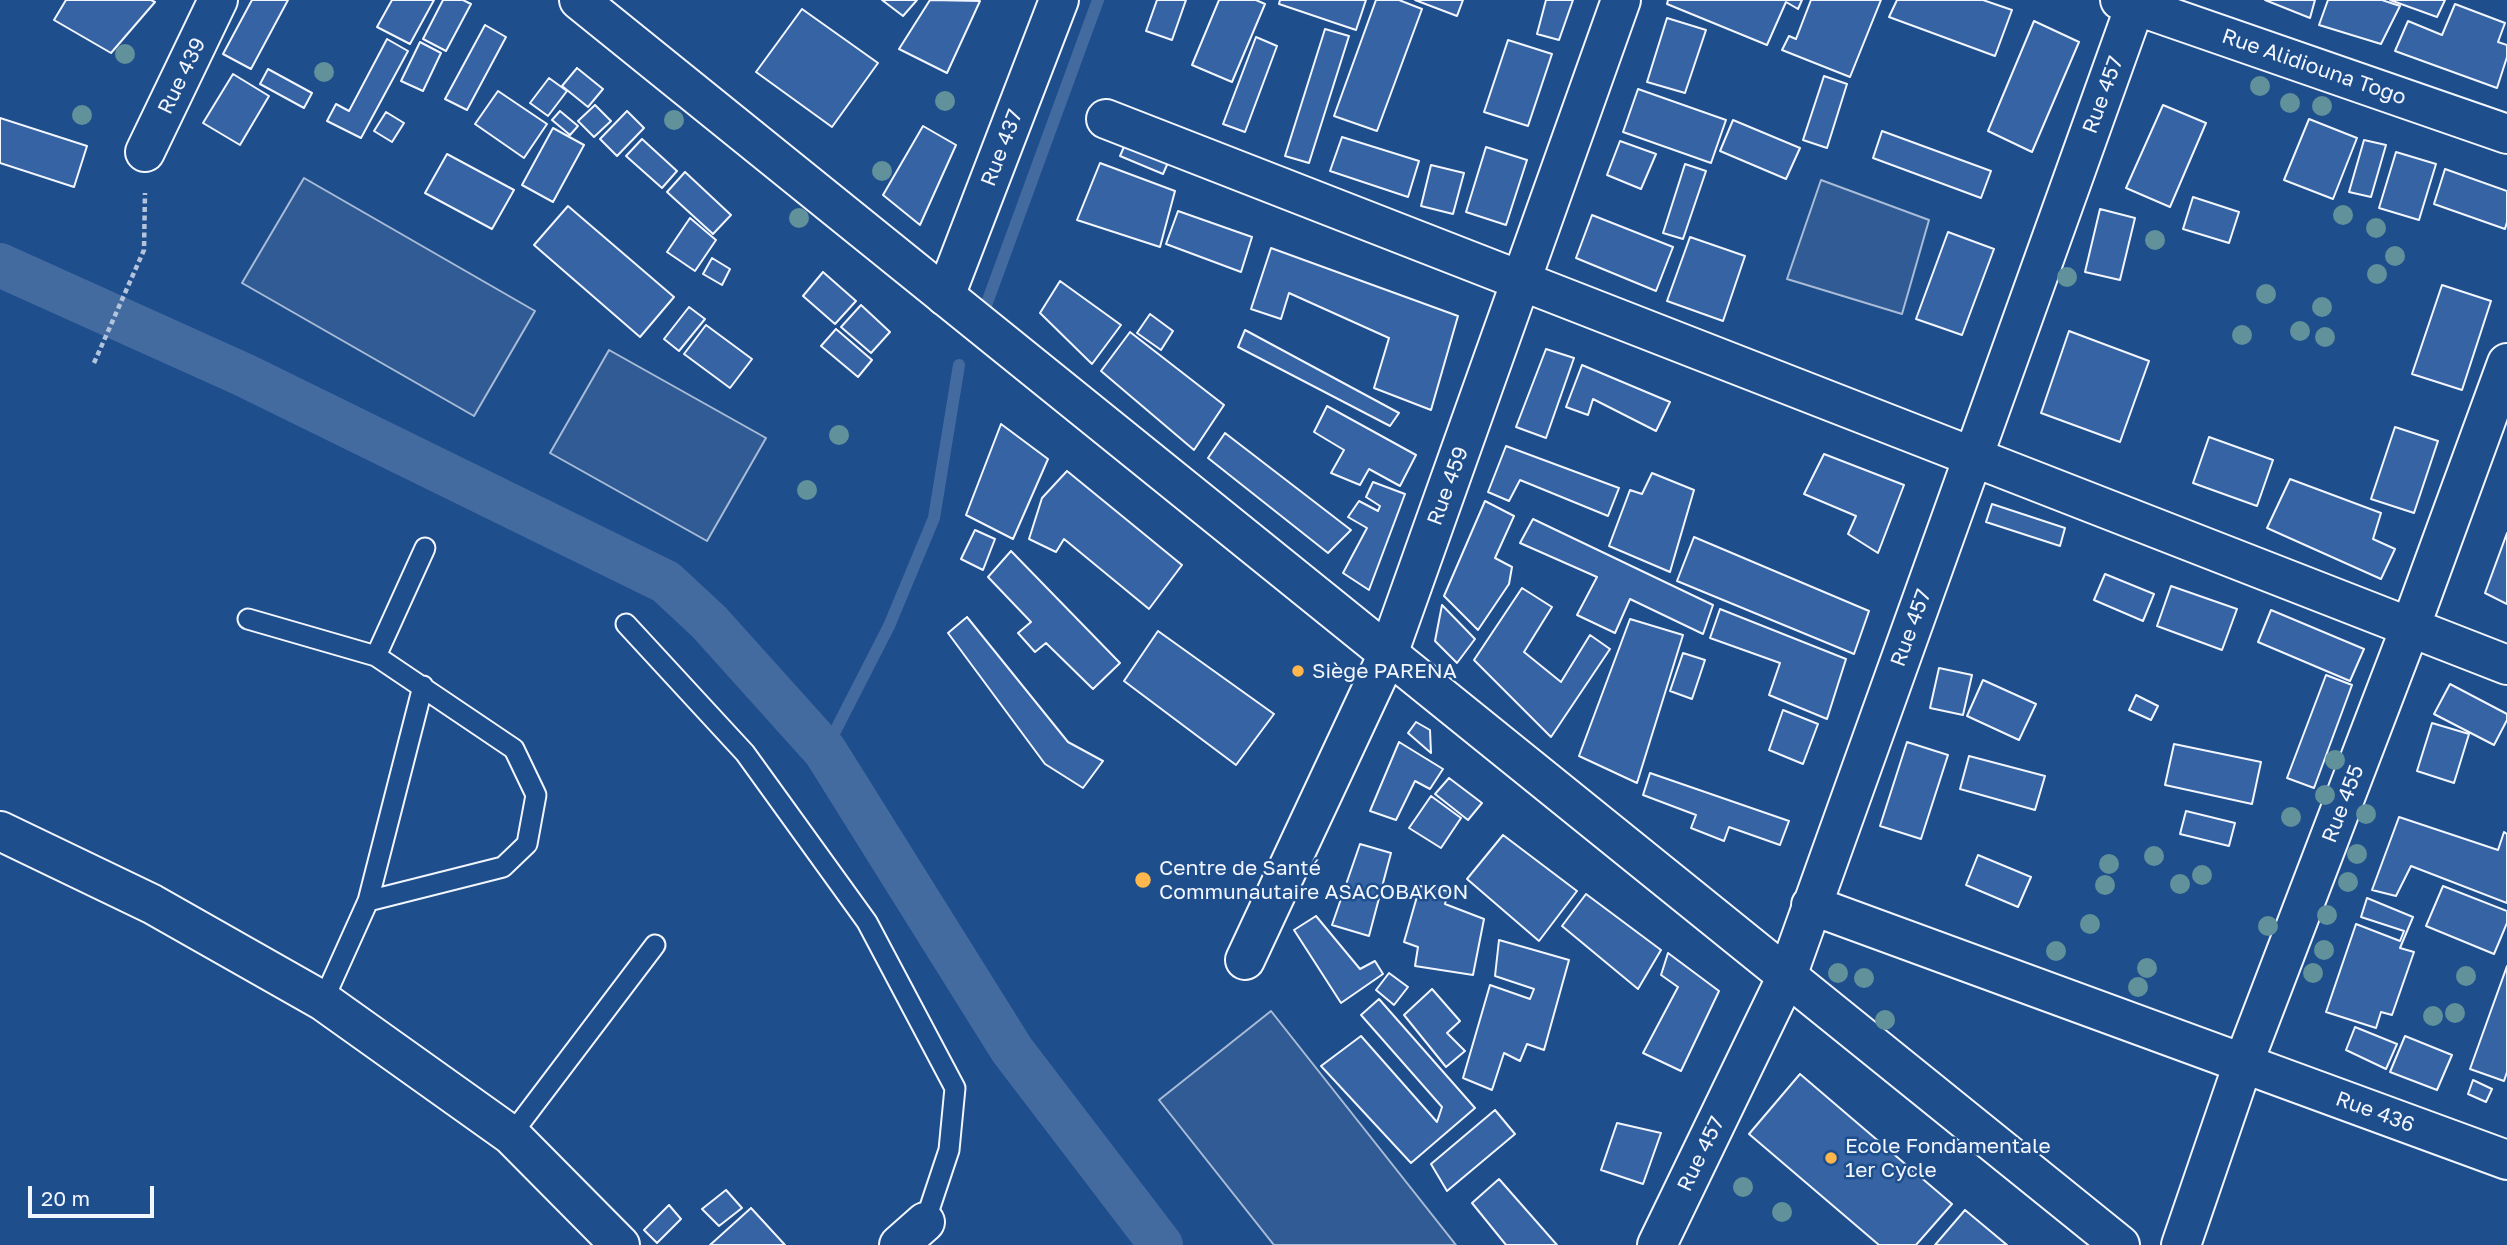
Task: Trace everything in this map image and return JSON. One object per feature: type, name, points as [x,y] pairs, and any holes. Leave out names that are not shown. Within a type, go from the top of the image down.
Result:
[{"type":"street","name":"Rue 439","points":[[145,152],[218,0]]},
{"type":"street","points":[[579,0],[2120,1245]]},
{"type":"street","name":"Rue 437","points":[[945,296],[1059,0]]},
{"type":"street","name":"Rue 459","points":[[1245,960],[1388,654],[1621,0]]},
{"type":"street","name":"Rue Alidiouna Togo","points":[[2131,2],[2507,134]]},
{"type":"street","name":"Rue 457","points":[[1657,1245],[1787,976],[2131,2]]},
{"type":"street","points":[[1106,119],[2507,666]]},
{"type":"street","name":"Rue 455","points":[[2180,1245],[2243,1064],[2410,628],[2507,363]]},
{"type":"street","points":[[5,838],[152,904],[323,1001],[512,1135],[620,1245]]},
{"type":"street","name":"Rue 436","points":[[1811,905],[2507,1160]]},
{"type":"lane","points":[[376,656],[425,548]]},
{"type":"lane","points":[[248,619],[376,656],[514,749],[536,794],[527,844],[503,867],[368,901]]},
{"type":"lane","points":[[626,624],[745,753],[867,922],[955,1088],[949,1150],[912,1234]]},
{"type":"lane","points":[[323,1001],[368,901],[423,686]]},
{"type":"lane","points":[[512,1135],[655,945]]},
{"type":"path","points":[[94,363],[144,250],[145,152]]},
{"type":"shaded area","points":[[304,178],[535,311],[474,416],[242,283]]},
{"type":"shaded area","points":[[1821,180],[1929,220],[1902,314],[1787,279]]},
{"type":"shaded area","points":[[609,350],[766,438],[707,541],[550,453]]},
{"type":"shaded area","points":[[1271,1011],[1456,1245],[1274,1245],[1159,1100]]},
{"type":"building","points":[[66,0],[155,2],[111,53],[54,20]]},
{"type":"building","points":[[252,0],[288,0],[251,69],[223,54]]},
{"type":"building","points":[[392,0],[434,0],[410,44],[377,27]]},
{"type":"building","points":[[443,0],[463,0],[471,4],[446,51],[423,39]]},
{"type":"building","points":[[882,0],[917,0],[903,16]]},
{"type":"building","points":[[930,0],[980,1],[947,73],[899,49]]},
{"type":"building","points":[[1157,0],[1186,0],[1172,40],[1146,31]]},
{"type":"building","points":[[1219,0],[1256,0],[1265,4],[1232,82],[1192,65]]},
{"type":"building","points":[[1280,0],[1366,0],[1356,30],[1279,4]]},
{"type":"building","points":[[1376,0],[1399,0],[1422,9],[1377,131],[1334,116]]},
{"type":"building","points":[[1415,0],[1463,0],[1457,16]]},
{"type":"building","points":[[1546,0],[1573,0],[1559,40],[1537,34]]},
{"type":"building","points":[[1668,0],[1802,0],[1798,9],[1786,2],[1767,45],[1667,4]]},
{"type":"building","points":[[1811,0],[1881,0],[1850,77],[1782,50],[1789,36],[1796,39]]},
{"type":"building","points":[[1897,0],[1983,0],[2012,10],[1995,56],[1889,17]]},
{"type":"building","points":[[2265,0],[2315,0],[2310,18]]},
{"type":"building","points":[[2328,0],[2382,0],[2400,6],[2381,44],[2319,25]]},
{"type":"building","points":[[2390,0],[2445,0],[2437,17]]},
{"type":"building","points":[[2455,4],[2505,23],[2498,42],[2507,45],[2507,57],[2497,88],[2395,51],[2408,21],[2442,35]]},
{"type":"building","points":[[802,9],[878,63],[832,127],[756,72]]},
{"type":"building","points":[[1667,18],[1706,30],[1685,93],[1647,82]]},
{"type":"building","points":[[2034,21],[2079,42],[2032,152],[1988,131]]},
{"type":"building","points":[[485,25],[506,37],[467,110],[445,99]]},
{"type":"building","points":[[1325,29],[1349,36],[1309,163],[1285,156]]},
{"type":"building","points":[[1256,37],[1277,46],[1245,132],[1223,124]]},
{"type":"building","points":[[387,39],[408,51],[361,138],[327,121],[336,104],[349,111]]},
{"type":"building","points":[[1508,40],[1552,54],[1528,126],[1484,112]]},
{"type":"building","points":[[420,42],[441,53],[423,91],[401,81]]},
{"type":"building","points":[[577,68],[603,89],[588,107],[562,86]]},
{"type":"building","points":[[268,69],[312,93],[304,108],[260,84]]},
{"type":"building","points":[[233,74],[269,96],[240,145],[203,123]]},
{"type":"building","points":[[1824,76],[1847,84],[1827,148],[1803,140]]},
{"type":"building","points":[[549,78],[567,91],[548,116],[530,103]]},
{"type":"building","points":[[1638,89],[1726,120],[1711,163],[1623,132]]},
{"type":"building","points":[[498,91],[547,124],[524,158],[475,124]]},
{"type":"building","points":[[595,105],[611,121],[594,137],[578,121]]},
{"type":"building","points":[[2163,105],[2206,123],[2170,207],[2126,188]]},
{"type":"building","points":[[560,111],[578,126],[570,135],[552,120]]},
{"type":"building","points":[[627,111],[644,128],[617,156],[600,139]]},
{"type":"building","points":[[386,112],[404,123],[392,142],[374,131]]},
{"type":"building","points":[[0,118],[87,146],[74,187],[0,163]]},
{"type":"building","points":[[2309,119],[2357,138],[2333,199],[2284,180]]},
{"type":"building","points":[[1733,120],[1800,148],[1786,179],[1720,151]]},
{"type":"building","points":[[923,126],[956,145],[920,225],[883,195]]},
{"type":"building","points":[[553,128],[584,145],[553,202],[522,185]]},
{"type":"building","points":[[1882,131],[1991,171],[1981,198],[1873,158]]},
{"type":"building","points":[[1342,137],[1419,161],[1408,197],[1330,171]]},
{"type":"building","points":[[642,139],[677,171],[662,188],[626,156]]},
{"type":"building","points":[[1127,140],[1170,158],[1163,174],[1120,156]]},
{"type":"building","points":[[2364,140],[2386,145],[2371,197],[2349,192]]},
{"type":"building","points":[[1620,141],[1656,154],[1641,189],[1607,175]]},
{"type":"building","points":[[1486,147],[1527,160],[1506,225],[1466,212]]},
{"type":"building","points":[[2396,152],[2436,164],[2419,220],[2379,208]]},
{"type":"building","points":[[447,154],[514,190],[492,229],[425,193]]},
{"type":"building","points":[[1100,163],[1175,191],[1160,247],[1077,220]]},
{"type":"building","points":[[1685,164],[1706,171],[1683,239],[1663,233]]},
{"type":"building","points":[[1431,165],[1464,173],[1453,214],[1421,206]]},
{"type":"building","points":[[2445,169],[2507,191],[2505,229],[2434,204]]},
{"type":"building","points":[[685,172],[731,215],[713,234],[667,192]]},
{"type":"building","points":[[2193,197],[2239,212],[2229,243],[2183,229]]},
{"type":"building","points":[[568,206],[674,297],[640,337],[534,245]]},
{"type":"building","points":[[2100,209],[2135,218],[2120,280],[2085,272]]},
{"type":"building","points":[[1178,211],[1252,237],[1241,272],[1166,244]]},
{"type":"building","points":[[1592,215],[1673,247],[1656,291],[1576,258]]},
{"type":"building","points":[[690,218],[716,240],[695,271],[667,252]]},
{"type":"building","points":[[1948,232],[1994,249],[1962,335],[1916,319]]},
{"type":"building","points":[[1690,237],[1745,256],[1723,321],[1667,301]]},
{"type":"building","points":[[1271,248],[1458,316],[1431,410],[1374,388],[1389,338],[1289,293],[1281,319],[1251,309]]},
{"type":"building","points":[[712,258],[730,269],[722,285],[703,274]]},
{"type":"building","points":[[823,272],[856,301],[835,324],[803,296]]},
{"type":"building","points":[[1060,281],[1121,325],[1092,364],[1040,313]]},
{"type":"building","points":[[2442,285],[2491,301],[2462,390],[2412,374]]},
{"type":"building","points":[[861,305],[890,332],[871,353],[841,327]]},
{"type":"building","points":[[689,307],[705,319],[679,351],[664,339]]},
{"type":"building","points":[[1150,314],[1173,331],[1161,350],[1137,333]]},
{"type":"building","points":[[706,325],[752,359],[730,388],[684,354]]},
{"type":"building","points":[[836,329],[872,360],[858,377],[821,346]]},
{"type":"building","points":[[1245,330],[1399,413],[1390,426],[1238,347]]},
{"type":"building","points":[[2069,331],[2149,361],[2120,442],[2041,413]]},
{"type":"building","points":[[1130,332],[1224,405],[1194,450],[1101,371]]},
{"type":"building","points":[[1546,349],[1574,358],[1546,438],[1516,427]]},
{"type":"building","points":[[1582,365],[1670,402],[1656,431],[1593,399],[1588,415],[1566,407]]},
{"type":"building","points":[[1327,406],[1416,455],[1400,486],[1369,469],[1360,485],[1331,473],[1344,450],[1314,432]]},
{"type":"building","points":[[1001,424],[1048,459],[1013,539],[966,515]]},
{"type":"building","points":[[2395,427],[2438,441],[2414,513],[2371,499]]},
{"type":"building","points":[[1225,433],[1351,530],[1328,553],[1208,458]]},
{"type":"building","points":[[2209,437],[2273,460],[2257,506],[2193,483]]},
{"type":"building","points":[[1506,446],[1619,488],[1608,516],[1520,480],[1509,501],[1488,492]]},
{"type":"building","points":[[1824,454],[1904,485],[1878,553],[1848,534],[1856,516],[1804,494]]},
{"type":"building","points":[[1067,471],[1182,565],[1149,609],[1064,539],[1056,552],[1029,539],[1042,498]]},
{"type":"building","points":[[1652,473],[1694,490],[1670,572],[1609,546],[1630,490],[1642,494]]},
{"type":"building","points":[[2290,479],[2381,513],[2373,539],[2395,549],[2381,579],[2267,528]]},
{"type":"building","points":[[1373,482],[1405,494],[1369,590],[1343,573],[1367,528],[1348,517],[1359,501],[1378,511],[1380,506],[1366,497]]},
{"type":"building","points":[[1485,501],[1514,516],[1495,558],[1512,567],[1509,584],[1478,630],[1444,596]]},
{"type":"building","points":[[1992,504],[2065,528],[2060,546],[1986,522]]},
{"type":"building","points":[[1533,519],[1713,605],[1703,634],[1630,599],[1615,633],[1577,615],[1597,577],[1520,543]]},
{"type":"building","points":[[975,530],[995,539],[983,570],[961,559]]},
{"type":"building","points":[[2507,533],[2507,604],[2485,593]]},
{"type":"building","points":[[1694,537],[1869,611],[1854,654],[1677,581]]},
{"type":"building","points":[[1011,551],[1120,663],[1093,689],[1046,643],[1035,652],[1018,633],[1031,622],[988,577]]},
{"type":"building","points":[[2105,574],[2154,594],[2143,621],[2094,600]]},
{"type":"building","points":[[2171,586],[2237,609],[2222,650],[2157,626]]},
{"type":"building","points":[[1522,588],[1552,607],[1524,652],[1561,682],[1590,635],[1610,649],[1551,737],[1474,660]]},
{"type":"building","points":[[1442,605],[1475,639],[1457,663],[1435,641]]},
{"type":"building","points":[[1720,609],[1846,659],[1827,719],[1769,695],[1780,663],[1710,638]]},
{"type":"building","points":[[2271,610],[2364,649],[2350,681],[2258,642]]},
{"type":"building","points":[[967,617],[1068,742],[1103,761],[1083,788],[1045,764],[948,633]]},
{"type":"building","points":[[1630,619],[1683,635],[1637,783],[1579,756]]},
{"type":"building","points":[[1158,631],[1274,714],[1236,765],[1124,681]]},
{"type":"building","points":[[1683,653],[1705,660],[1692,699],[1670,691]]},
{"type":"building","points":[[1939,668],[1972,675],[1963,715],[1930,708]]},
{"type":"building","points":[[2326,675],[2352,685],[2314,788],[2287,778]]},
{"type":"building","points":[[1983,680],[2036,704],[2019,740],[1967,716]]},
{"type":"building","points":[[2450,684],[2507,714],[2507,720],[2494,745],[2434,714]]},
{"type":"building","points":[[2136,695],[2158,706],[2151,720],[2129,710]]},
{"type":"building","points":[[1783,710],[1818,724],[1803,764],[1769,750]]},
{"type":"building","points":[[1416,722],[1430,730],[1431,753],[1408,733]]},
{"type":"building","points":[[2432,723],[2469,734],[2454,783],[2417,771]]},
{"type":"building","points":[[1399,742],[1443,769],[1430,789],[1415,781],[1396,820],[1370,811]]},
{"type":"building","points":[[1907,742],[1948,755],[1921,839],[1880,826]]},
{"type":"building","points":[[2174,744],[2261,762],[2252,804],[2165,785]]},
{"type":"building","points":[[1969,756],[2045,776],[2035,810],[1960,789]]},
{"type":"building","points":[[1650,773],[1789,821],[1780,845],[1729,827],[1724,841],[1691,828],[1696,815],[1643,795]]},
{"type":"building","points":[[1449,778],[1482,803],[1468,820],[1435,794]]},
{"type":"building","points":[[1431,796],[1461,818],[1441,848],[1409,828]]},
{"type":"building","points":[[2186,811],[2235,823],[2229,846],[2180,834]]},
{"type":"building","points":[[2399,817],[2498,850],[2504,832],[2507,834],[2507,903],[2411,866],[2396,896],[2372,890]]},
{"type":"building","points":[[1503,835],[1577,891],[1539,941],[1467,879]]},
{"type":"building","points":[[1360,844],[1391,853],[1369,936],[1332,925]]},
{"type":"building","points":[[1978,855],[2031,877],[2018,907],[1966,885]]},
{"type":"building","points":[[1420,886],[1448,891],[1445,904],[1484,919],[1473,975],[1415,966],[1418,947],[1404,942]]},
{"type":"building","points":[[2443,886],[2507,911],[2507,923],[2494,954],[2426,926]]},
{"type":"building","points":[[1586,894],[1661,950],[1638,989],[1562,926]]},
{"type":"building","points":[[2367,898],[2413,917],[2400,948],[2414,952],[2392,1015],[2381,1012],[2376,1028],[2326,1012],[2356,924],[2400,941],[2404,931],[2361,917]]},
{"type":"building","points":[[1316,916],[1360,969],[1375,961],[1383,974],[1341,1003],[1294,930]]},
{"type":"building","points":[[1499,940],[1569,960],[1544,1050],[1527,1044],[1520,1061],[1504,1053],[1492,1090],[1463,1078],[1490,985],[1530,999],[1534,989],[1495,976]]},
{"type":"building","points":[[1668,953],[1719,991],[1681,1071],[1643,1053],[1678,987],[1661,975]]},
{"type":"building","points":[[2507,966],[2507,1072],[2504,1081],[2470,1069]]},
{"type":"building","points":[[1389,973],[1408,987],[1394,1005],[1376,990]]},
{"type":"building","points":[[1432,989],[1460,1021],[1447,1033],[1465,1051],[1446,1067],[1404,1015]]},
{"type":"building","points":[[1379,999],[1475,1108],[1411,1163],[1321,1066],[1361,1036],[1437,1122],[1442,1107],[1361,1015]]},
{"type":"building","points":[[2355,1027],[2397,1044],[2386,1069],[2346,1050]]},
{"type":"building","points":[[2405,1036],[2452,1055],[2437,1090],[2390,1072]]},
{"type":"building","points":[[1800,1074],[1952,1204],[1916,1245],[1879,1245],[1749,1134]]},
{"type":"building","points":[[2473,1080],[2492,1089],[2486,1102],[2468,1094]]},
{"type":"building","points":[[1495,1110],[1515,1134],[1447,1191],[1431,1164]]},
{"type":"building","points":[[1617,1123],[1661,1133],[1643,1184],[1601,1170]]},
{"type":"building","points":[[1499,1179],[1557,1245],[1506,1245],[1472,1203]]},
{"type":"building","points":[[726,1190],[742,1208],[719,1226],[702,1209]]},
{"type":"building","points":[[669,1205],[681,1219],[657,1243],[644,1230]]},
{"type":"building","points":[[751,1208],[785,1245],[710,1245]]},
{"type":"building","points":[[1965,1210],[2007,1245],[1935,1245]]},
{"type":"waterway","points":[[984,311],[1098,0]]},
{"type":"waterway","points":[[0,265],[244,375],[666,582],[709,622],[825,751],[1012,1050],[1161,1245]]},
{"type":"waterway","points":[[825,751],[889,626],[934,518],[959,365]]},
{"type":"place","name":"Siège PARENA","points":[[1298,671]]},
{"type":"place","name":"Centre de Santé Communautaire ASACOBAKON","points":[[1143,880]]},
{"type":"place","name":"Ecole Fondamentale 1er Cycle","points":[[1831,1158]]}]
